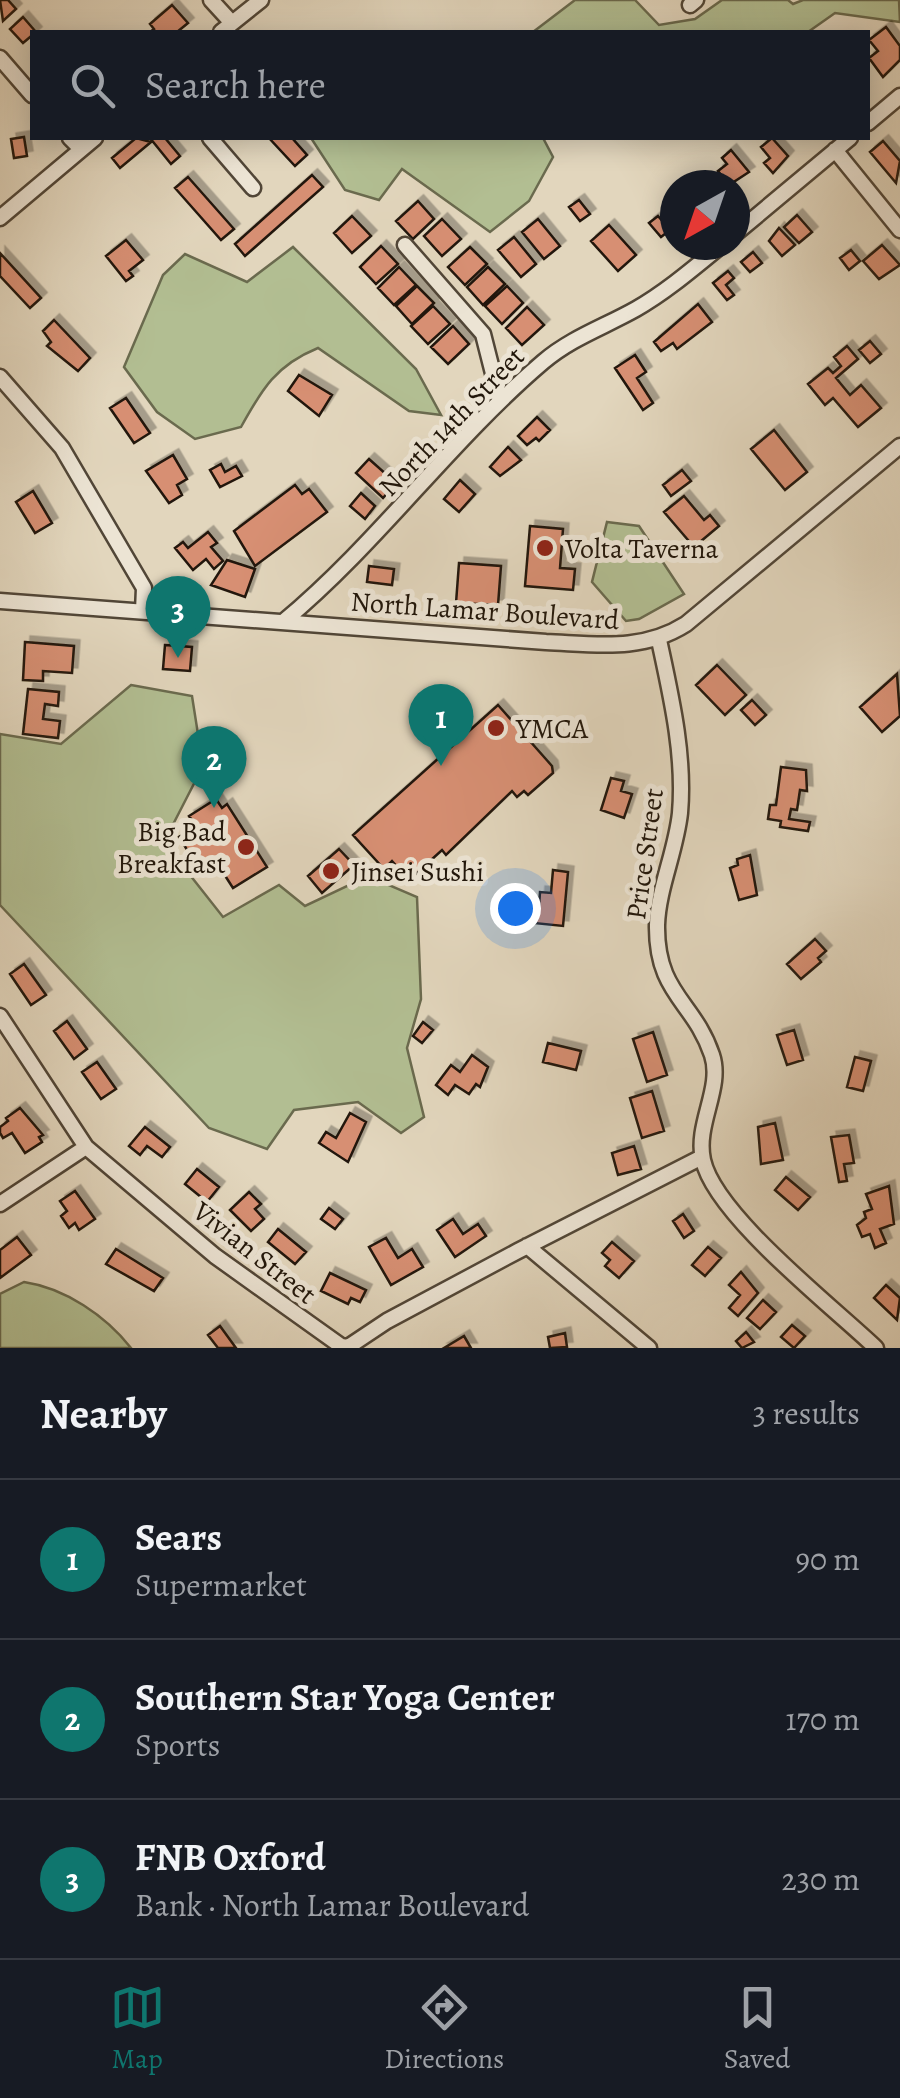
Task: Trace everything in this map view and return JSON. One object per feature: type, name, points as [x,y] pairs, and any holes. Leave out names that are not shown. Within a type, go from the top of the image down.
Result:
[{"type":"street","points":[[211,0],[227,28],[260,0]]},
{"type":"street","points":[[0,58],[30,93]]},
{"type":"street","points":[[870,121],[900,96]]},
{"type":"street","points":[[212,140],[253,188]]},
{"type":"street","points":[[750,221],[848,140]]},
{"type":"street","points":[[0,218],[76,143]]},
{"type":"street","points":[[835,150],[900,230]]},
{"type":"street","points":[[404,244],[484,334],[500,402]]},
{"type":"street","name":"North 14th Street","points":[[283,622],[369,544],[500,402],[573,340],[637,308],[702,260]]},
{"type":"street","points":[[0,377],[62,448],[144,588],[144,610]]},
{"type":"street","name":"North Lamar Boulevard","points":[[0,601],[620,646],[659,640],[686,624],[900,446]]},
{"type":"street","name":"Price Street","points":[[659,640],[679,752],[680,812],[657,919],[657,958],[672,994],[704,1036],[714,1059],[714,1080],[702,1129],[702,1157]]},
{"type":"street","name":"Vivian Street","points":[[0,1016],[86,1148],[215,1256],[341,1346],[348,1347],[387,1321],[702,1157]]},
{"type":"street","points":[[0,1204],[86,1148]]},
{"type":"street","points":[[702,1157],[711,1186],[734,1215],[876,1348]]},
{"type":"street","points":[[527,1246],[649,1348]]},
{"type":"green space","points":[[575,0],[635,0],[659,25],[695,19],[722,0],[788,0],[793,4],[803,0],[899,0],[900,22],[835,13],[811,30],[536,30]]},
{"type":"green space","points":[[312,140],[544,140],[553,157],[529,201],[490,232],[402,169],[379,200],[345,190]]},
{"type":"green space","points":[[293,247],[416,369],[441,415],[409,411],[318,348],[281,370],[241,427],[195,439],[157,412],[124,367],[163,275],[185,254],[247,282]]},
{"type":"green space","points":[[607,522],[639,526],[684,594],[639,619],[626,621],[592,582]]},
{"type":"green space","points":[[131,685],[192,696],[203,766],[164,842],[223,917],[279,885],[305,906],[368,876],[417,897],[421,999],[407,1048],[424,1117],[401,1133],[358,1102],[294,1110],[267,1149],[209,1128],[0,905],[0,734],[61,744]]},
{"type":"green space","points":[[24,1282],[54,1290],[84,1305],[131,1348],[0,1348],[0,1294]]},
{"type":"building","points":[[0,0],[8,0],[16,9],[3,21]]},
{"type":"building","points":[[172,5],[188,23],[179,30],[153,30],[150,24]]},
{"type":"building","points":[[23,17],[34,30],[30,30],[30,37],[23,43],[10,29]]},
{"type":"building","points":[[886,27],[900,46],[900,60],[883,77],[870,59],[878,51],[870,39]]},
{"type":"building","points":[[24,137],[27,156],[14,158],[11,139]]},
{"type":"building","points":[[134,140],[151,142],[120,168],[112,158]]},
{"type":"building","points":[[152,140],[167,140],[180,156],[171,164]]},
{"type":"building","points":[[271,140],[294,140],[307,155],[295,166]]},
{"type":"building","points":[[774,140],[788,156],[773,173],[764,163],[770,158],[761,147]]},
{"type":"building","points":[[883,141],[900,161],[896,183],[870,152]]},
{"type":"building","points":[[731,150],[747,170],[719,170],[727,164],[722,158]]},
{"type":"building","points":[[312,175],[323,187],[245,256],[235,244]]},
{"type":"building","points":[[188,177],[234,229],[221,240],[175,188]]},
{"type":"building","points":[[579,200],[590,214],[580,221],[569,207]]},
{"type":"building","points":[[418,201],[434,219],[413,239],[396,221]]},
{"type":"building","points":[[797,215],[812,232],[799,243],[784,227]]},
{"type":"building","points":[[352,216],[371,236],[352,253],[334,233]]},
{"type":"building","points":[[658,216],[660,236],[649,223]]},
{"type":"building","points":[[442,219],[461,239],[442,256],[424,236]]},
{"type":"building","points":[[538,219],[560,246],[544,259],[522,232]]},
{"type":"building","points":[[609,225],[636,255],[618,271],[591,241]]},
{"type":"building","points":[[779,228],[795,245],[782,256],[769,241]]},
{"type":"building","points":[[514,237],[536,264],[521,277],[498,250]]},
{"type":"building","points":[[126,240],[143,260],[129,271],[133,276],[126,281],[106,256]]},
{"type":"building","points":[[882,245],[900,265],[879,279],[863,261]]},
{"type":"building","points":[[381,246],[398,264],[376,284],[360,267]]},
{"type":"building","points":[[470,247],[487,264],[465,285],[448,267]]},
{"type":"building","points":[[851,250],[860,261],[849,270],[840,258]]},
{"type":"building","points":[[753,252],[762,263],[750,272],[741,262],[750,260]]},
{"type":"building","points":[[0,253],[41,298],[30,308],[0,276]]},
{"type":"building","points":[[399,267],[416,285],[394,305],[378,288]]},
{"type":"building","points":[[488,267],[505,284],[483,305],[467,287]]},
{"type":"building","points":[[728,271],[734,278],[726,285],[734,295],[727,300],[713,283]]},
{"type":"building","points":[[417,286],[434,303],[412,324],[396,306]]},
{"type":"building","points":[[507,286],[523,303],[502,324],[485,306]]},
{"type":"building","points":[[698,304],[712,322],[677,349],[673,343],[661,351],[654,342]]},
{"type":"building","points":[[433,306],[450,324],[428,344],[411,326]]},
{"type":"building","points":[[527,307],[544,325],[522,345],[506,328]]},
{"type":"building","points":[[54,320],[90,358],[78,371],[47,346],[51,342],[43,331]]},
{"type":"building","points":[[453,326],[469,344],[448,364],[431,347]]},
{"type":"building","points":[[870,341],[881,354],[870,363],[859,350]]},
{"type":"building","points":[[847,346],[858,359],[836,378],[850,395],[861,385],[881,408],[858,427],[833,398],[825,405],[808,384],[828,368],[833,373],[841,366],[834,357]]},
{"type":"building","points":[[635,355],[646,372],[637,378],[653,403],[643,410],[615,368]]},
{"type":"building","points":[[299,375],[332,395],[319,416],[288,391]]},
{"type":"building","points":[[126,398],[150,433],[134,443],[110,408]]},
{"type":"building","points":[[537,417],[550,430],[539,441],[536,438],[527,445],[518,436]]},
{"type":"building","points":[[774,430],[807,472],[785,490],[751,449]]},
{"type":"building","points":[[508,447],[521,460],[500,476],[490,467]]},
{"type":"building","points":[[173,455],[187,479],[177,485],[182,495],[169,503],[146,471]]},
{"type":"building","points":[[369,459],[396,483],[383,498],[356,473]]},
{"type":"building","points":[[221,464],[225,472],[236,466],[242,476],[220,487],[210,470]]},
{"type":"building","points":[[682,470],[691,481],[671,496],[663,485]]},
{"type":"building","points":[[460,480],[475,494],[459,512],[444,499]]},
{"type":"building","points":[[295,485],[302,494],[309,489],[327,512],[255,566],[234,531]]},
{"type":"building","points":[[33,491],[52,523],[35,533],[16,502]]},
{"type":"building","points":[[361,493],[375,506],[365,519],[350,506]]},
{"type":"building","points":[[684,496],[704,520],[710,515],[719,526],[694,547],[664,512]]},
{"type":"building","name":"Volta Taverna","points":[[530,526],[563,529],[560,568],[575,569],[573,590],[525,586]]},
{"type":"building","points":[[208,532],[217,543],[211,547],[223,561],[214,569],[206,559],[193,570],[175,548],[183,542],[188,548]]},
{"type":"building","points":[[227,560],[255,569],[245,597],[211,585]]},
{"type":"building","points":[[459,563],[501,566],[498,605],[456,603]]},
{"type":"building","points":[[369,566],[394,569],[392,585],[367,582]]},
{"type":"building","points":[[25,642],[74,646],[72,673],[43,671],[43,681],[23,680]]},
{"type":"building","points":[[165,645],[192,647],[190,671],[163,669]]},
{"type":"building","points":[[717,665],[746,695],[725,715],[696,685]]},
{"type":"building","points":[[897,674],[900,716],[882,732],[860,707]]},
{"type":"building","points":[[28,689],[59,692],[58,706],[45,704],[43,719],[60,721],[58,738],[23,734]]},
{"type":"building","points":[[752,700],[766,715],[755,725],[741,710]]},
{"type":"building","points":[[498,705],[552,766],[553,773],[528,795],[524,791],[517,797],[512,791],[446,855],[442,850],[409,880],[392,861],[384,869],[353,835]]},
{"type":"building","points":[[781,767],[806,770],[807,791],[800,790],[797,810],[791,809],[789,819],[810,822],[808,831],[780,827],[781,821],[768,819],[770,805],[776,805]]},
{"type":"building","points":[[611,778],[624,781],[621,791],[632,794],[624,818],[601,810]]},
{"type":"building","points":[[216,799],[222,808],[227,804],[267,867],[233,888],[215,860],[199,869],[179,837],[196,826],[189,816]]},
{"type":"building","name":"Jinsei Sushi","points":[[339,849],[354,865],[322,893],[308,876]]},
{"type":"building","points":[[750,855],[757,895],[739,900],[730,868],[738,865],[737,859]]},
{"type":"building","points":[[553,870],[568,872],[563,926],[514,921],[516,904],[539,907],[540,892],[551,893]]},
{"type":"building","points":[[815,939],[826,951],[818,958],[821,962],[801,979],[787,964]]},
{"type":"building","points":[[24,964],[46,995],[31,1005],[10,974]]},
{"type":"building","points":[[67,1021],[87,1049],[74,1059],[54,1031]]},
{"type":"building","points":[[423,1022],[433,1030],[422,1043],[413,1036]]},
{"type":"building","points":[[794,1030],[803,1060],[787,1065],[777,1035]]},
{"type":"building","points":[[653,1032],[667,1075],[647,1082],[633,1039]]},
{"type":"building","points":[[548,1043],[581,1051],[576,1070],[543,1062]]},
{"type":"building","points":[[472,1055],[488,1067],[480,1087],[476,1084],[469,1094],[455,1085],[448,1095],[436,1085],[451,1065],[460,1072]]},
{"type":"building","points":[[855,1057],[871,1061],[863,1091],[847,1087]]},
{"type":"building","points":[[97,1062],[116,1089],[101,1099],[82,1072]]},
{"type":"building","points":[[652,1091],[664,1131],[642,1138],[630,1098]]},
{"type":"building","points":[[20,1108],[43,1135],[39,1137],[42,1142],[25,1153],[12,1133],[3,1138],[0,1133],[6,1118]]},
{"type":"building","points":[[350,1113],[366,1122],[348,1162],[319,1143],[326,1132],[336,1138]]},
{"type":"building","points":[[775,1123],[783,1160],[761,1164],[758,1127]]},
{"type":"building","points":[[145,1127],[170,1147],[162,1157],[147,1146],[140,1155],[129,1146]]},
{"type":"building","points":[[849,1135],[854,1163],[844,1164],[847,1181],[839,1182],[831,1137]]},
{"type":"building","points":[[634,1146],[641,1169],[618,1175],[612,1153]]},
{"type":"building","points":[[197,1169],[219,1187],[207,1202],[185,1184]]},
{"type":"building","points":[[786,1177],[810,1197],[798,1210],[775,1190]]},
{"type":"building","points":[[889,1186],[894,1224],[880,1229],[886,1243],[875,1248],[870,1234],[862,1237],[857,1225],[866,1218],[864,1212],[872,1209],[866,1194]]},
{"type":"building","points":[[75,1191],[95,1219],[79,1230],[75,1223],[69,1228],[61,1216],[67,1211],[60,1201]]},
{"type":"building","points":[[249,1192],[261,1204],[255,1209],[264,1219],[251,1231],[230,1210]]},
{"type":"building","points":[[329,1208],[343,1219],[335,1229],[321,1219]]},
{"type":"building","points":[[683,1214],[694,1231],[684,1238],[673,1221]]},
{"type":"building","points":[[453,1219],[463,1234],[478,1224],[486,1236],[455,1257],[437,1230]]},
{"type":"building","points":[[278,1229],[306,1252],[295,1264],[268,1242]]},
{"type":"building","points":[[17,1237],[31,1255],[0,1278],[0,1250]]},
{"type":"building","points":[[386,1238],[398,1258],[412,1249],[423,1267],[391,1285],[369,1247]]},
{"type":"building","points":[[612,1242],[634,1261],[619,1278],[605,1266],[610,1260],[602,1253]]},
{"type":"building","points":[[708,1247],[721,1258],[705,1276],[692,1265]]},
{"type":"building","points":[[116,1249],[163,1278],[154,1291],[106,1264]]},
{"type":"building","points":[[741,1272],[758,1293],[738,1316],[729,1308],[740,1295],[729,1285]]},
{"type":"building","points":[[330,1273],[366,1290],[360,1302],[351,1298],[348,1304],[321,1291]]},
{"type":"building","points":[[886,1285],[900,1298],[897,1320],[874,1298]]},
{"type":"building","points":[[763,1300],[776,1312],[760,1329],[747,1318]]},
{"type":"building","points":[[792,1325],[805,1336],[794,1348],[781,1337]]},
{"type":"building","points":[[220,1326],[236,1348],[218,1348],[208,1335]]},
{"type":"building","points":[[746,1332],[754,1342],[742,1348],[736,1341]]},
{"type":"building","points":[[565,1333],[567,1347],[550,1348],[548,1337]]},
{"type":"building","points":[[464,1336],[471,1348],[444,1348]]},
{"type":"place","name":"Volta Taverna","points":[[545,548]]},
{"type":"place","name":"FNB Oxford","points":[[178,658]]},
{"type":"place","name":"YMCA","points":[[496,728]]},
{"type":"place","name":"Sears","points":[[441,766]]},
{"type":"place","name":"Southern Star Yoga Center","points":[[214,808]]},
{"type":"place","name":"Big Bad Breakfast","points":[[246,847]]},
{"type":"place","name":"Jinsei Sushi","points":[[331,871]]}]
